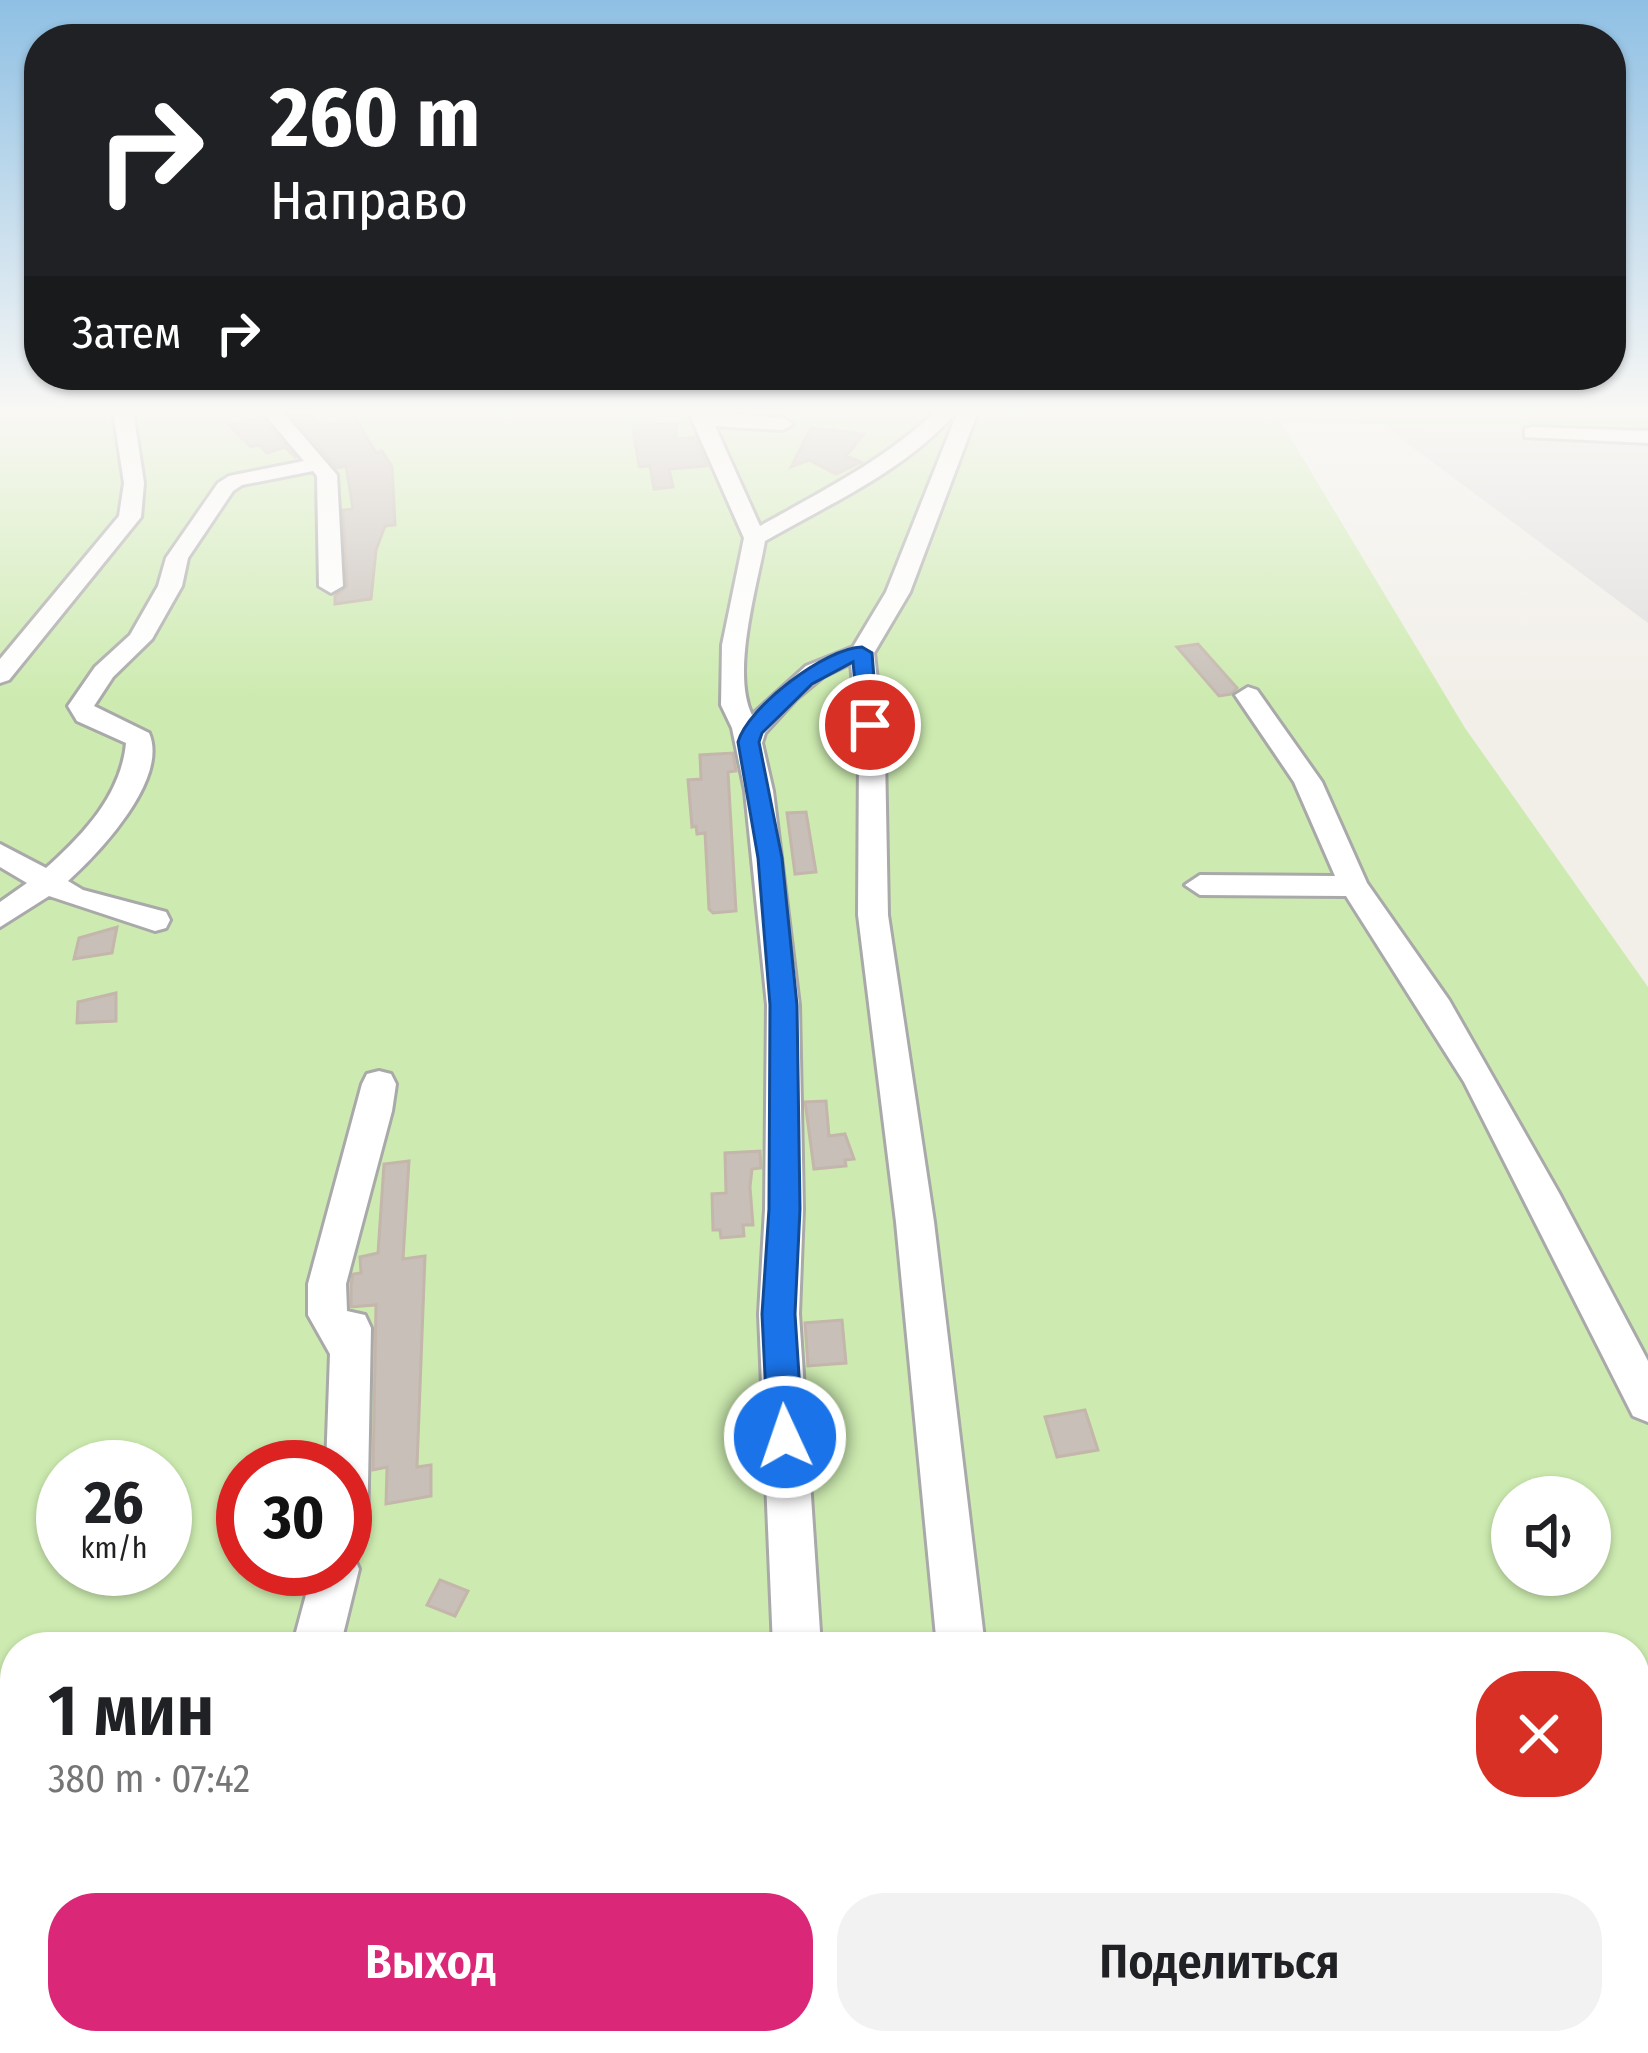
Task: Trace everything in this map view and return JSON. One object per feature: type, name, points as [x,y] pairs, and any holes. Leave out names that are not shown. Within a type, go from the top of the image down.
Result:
[{"type":"street","points":[[0,675],[130,518],[131,507]]},
{"type":"street","points":[[0,916],[49,885],[118,802],[141,754],[140,739],[86,715],[81,706],[85,694],[140,639],[170,586],[177,558],[212,507]]},
{"type":"street","points":[[329,507],[331,586]]},
{"type":"street","points":[[741,507],[755,538],[752,575],[734,645],[734,705],[748,742],[770,858],[783,1005],[784,1209],[779,1314],[796,1632]]},
{"type":"street","points":[[755,538],[807,507]]},
{"type":"street","points":[[931,507],[898,592],[862,653],[872,753],[873,915],[899,1090],[959,1632]]},
{"type":"street","points":[[748,742],[752,731],[805,679],[831,663],[862,653]]},
{"type":"street","points":[[1248,695],[1308,782],[1354,886],[1411,960],[1503,1119],[1648,1402]]},
{"type":"street","points":[[0,854],[49,885],[111,910],[155,920]]},
{"type":"street","points":[[1200,885],[1354,886]]},
{"type":"street","points":[[348,1440],[351,1339],[327,1314],[331,1272],[357,1168],[376,1121],[379,1084]]},
{"type":"street","points":[[320,1632],[329,1596]]},
{"type":"shaded area","points":[[1492,507],[1648,507],[1648,623]]},
{"type":"green space","points":[[0,507],[1332,507],[1465,728],[1648,987],[1648,1632],[0,1632]]},
{"type":"building","points":[[394,507],[395,525],[385,526],[376,550],[371,599],[335,604],[335,596],[347,586],[343,510]]},
{"type":"building","points":[[1198,644],[1237,688],[1231,694],[1219,696],[1177,647]]},
{"type":"building","points":[[733,753],[736,771],[728,772],[736,911],[713,913],[705,833],[697,834],[696,826],[692,827],[688,780],[701,779],[700,755]]},
{"type":"building","points":[[806,812],[816,872],[795,874],[787,813]]},
{"type":"building","points":[[117,927],[112,953],[74,959],[79,938]]},
{"type":"building","points":[[116,993],[116,1021],[77,1023],[78,1002]]},
{"type":"building","points":[[826,1101],[829,1136],[845,1134],[854,1159],[845,1160],[846,1166],[814,1169],[805,1102]]},
{"type":"building","points":[[760,1151],[761,1168],[752,1169],[750,1187],[753,1225],[743,1225],[744,1236],[721,1238],[720,1230],[713,1230],[712,1194],[726,1193],[725,1153]]},
{"type":"building","points":[[409,1161],[403,1259],[425,1256],[417,1467],[431,1465],[431,1496],[386,1504],[387,1467],[373,1470],[376,1305],[351,1307],[351,1285],[353,1274],[361,1273],[360,1257],[378,1253],[384,1164]]},
{"type":"building","points":[[842,1320],[846,1363],[808,1366],[805,1323]]},
{"type":"building","points":[[1085,1410],[1098,1450],[1057,1457],[1045,1417]]},
{"type":"building","points":[[440,1580],[468,1591],[455,1616],[427,1605]]},
{"type":"route","points":[[785,1437],[779,1314],[784,1209],[783,1005],[770,858],[748,742],[770,710],[805,679],[854,653],[862,653],[870,725]]}]
